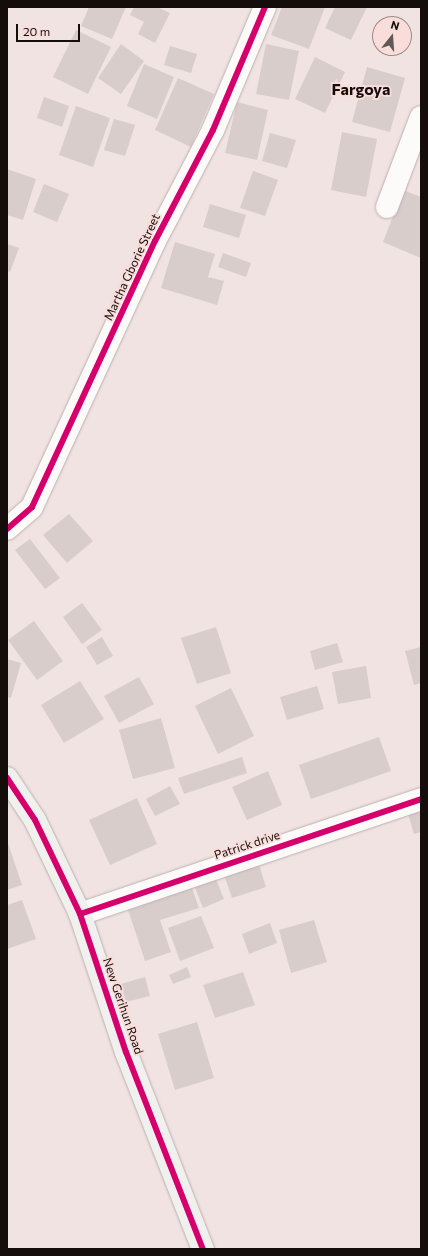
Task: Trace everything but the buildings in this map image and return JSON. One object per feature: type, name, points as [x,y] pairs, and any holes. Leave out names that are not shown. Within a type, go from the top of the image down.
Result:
[{"type":"street","name":"Martha Gborie Street","points":[[7,529],[32,507],[155,240],[213,130],[265,7]]},
{"type":"street","points":[[387,207],[421,117]]},
{"type":"street","name":"New Gerihun Road","points":[[7,778],[35,820],[80,914],[126,1052],[203,1249]]},
{"type":"street","name":"Patrick drive","points":[[80,914],[421,799]]},
{"type":"cycle path","points":[[7,529],[32,507],[155,241],[213,130],[265,7]]},
{"type":"cycle path","points":[[7,778],[35,820],[80,914],[126,1052],[203,1249]]},
{"type":"cycle path","points":[[80,914],[421,799]]},
{"type":"district","name":"Fargoya","points":[[361,89]]}]
